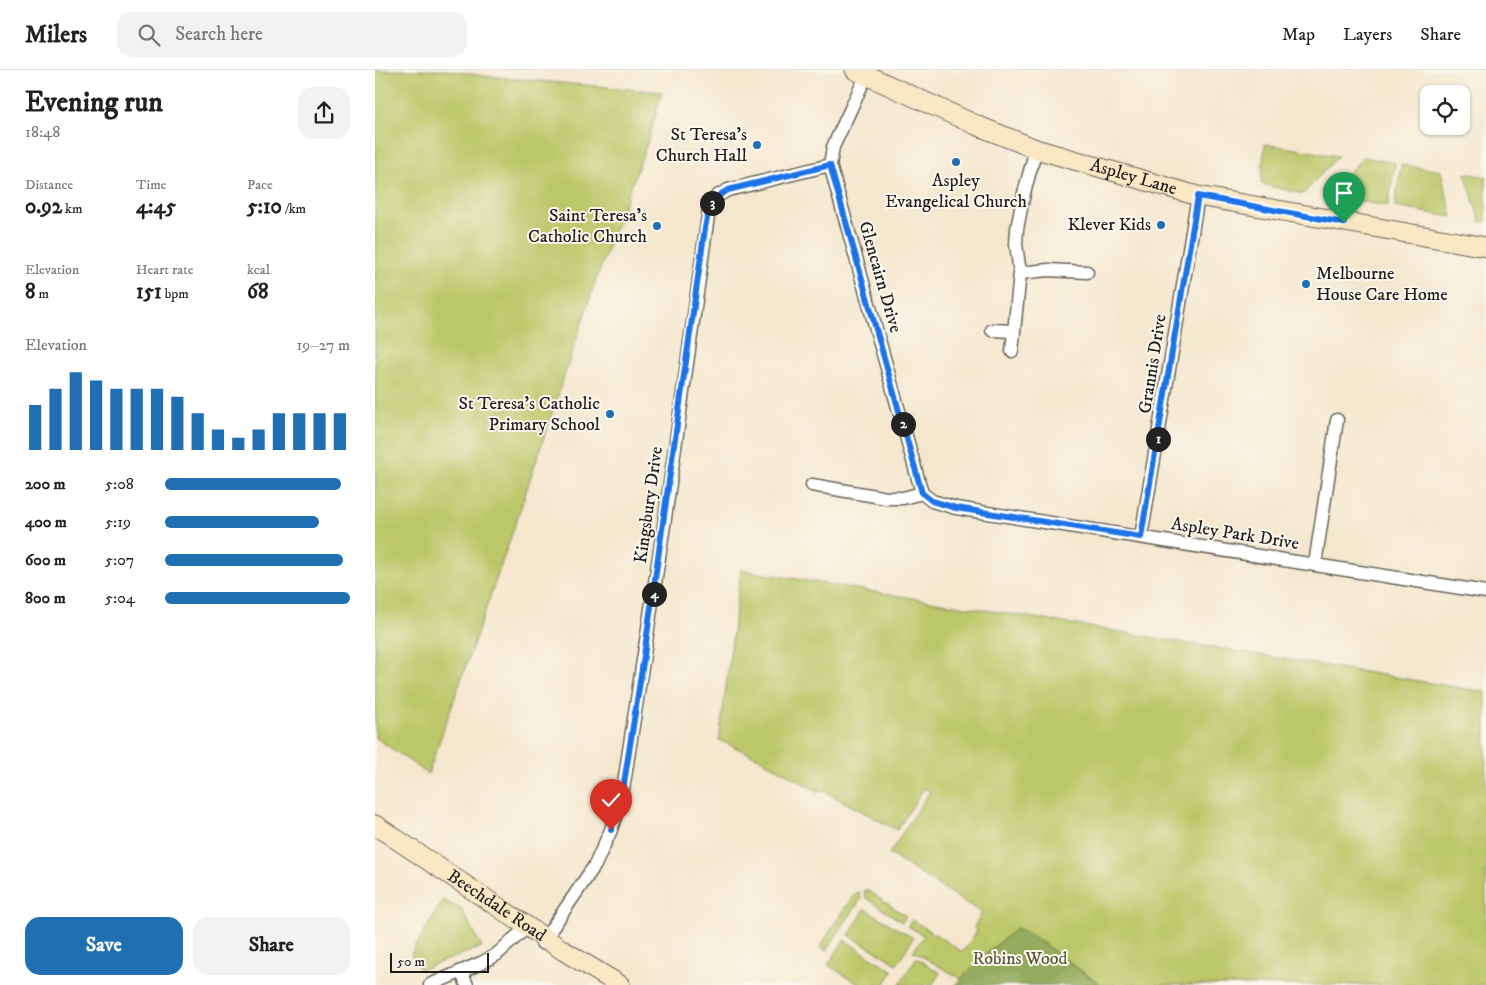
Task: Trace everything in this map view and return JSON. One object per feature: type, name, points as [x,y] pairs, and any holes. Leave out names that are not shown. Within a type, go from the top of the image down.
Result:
[{"type":"main road","name":"Aspley Lane","points":[[860,73],[975,125],[1036,149],[1198,196],[1486,247]]},
{"type":"main road","name":"Beechdale Road","points":[[375,825],[543,942],[600,985]]},
{"type":"main road","name":"Beechdale Road","points":[[375,839],[524,929]]},
{"type":"main road","name":"Beechdale Road","points":[[543,942],[564,951],[620,985]]},
{"type":"street","name":"Glencairn Drive","points":[[860,73],[833,147],[830,165],[922,493]]},
{"type":"street","points":[[1012,351],[1020,273],[1016,244],[1017,229],[1024,193],[1036,149]]},
{"type":"street","name":"Kingsbury Drive","points":[[543,942],[595,865],[611,830],[622,796],[661,544],[709,209],[717,196],[728,190],[830,165]]},
{"type":"street","name":"Grannis Drive","points":[[1141,537],[1198,196]]},
{"type":"street","points":[[1020,273],[1048,270],[1087,272]]},
{"type":"street","points":[[993,330],[1013,331]]},
{"type":"street","points":[[1315,564],[1337,420]]},
{"type":"street","points":[[812,485],[887,498],[903,498],[922,493]]},
{"type":"street","name":"Aspley Park Drive","points":[[922,493],[932,501],[956,508],[1486,592]]},
{"type":"street","points":[[430,985],[496,954],[524,929]]},
{"type":"street","points":[[461,972],[467,985]]},
{"type":"green space","points":[[375,70],[446,70],[484,76],[662,92],[648,141],[596,280],[513,531],[428,774],[375,737]]},
{"type":"green space","points":[[1265,144],[1338,156],[1303,194],[1261,184]]},
{"type":"green space","points":[[1363,157],[1395,163],[1388,206],[1328,196]]},
{"type":"green space","points":[[1401,165],[1441,171],[1452,217],[1395,207]]},
{"type":"green space","points":[[1465,173],[1486,177],[1486,222],[1480,221]]},
{"type":"green space","points":[[741,570],[1486,692],[1486,985],[1101,985],[1037,939],[1017,928],[987,953],[961,979],[913,951],[924,936],[908,926],[912,920],[963,952],[977,931],[974,927],[982,913],[889,854],[930,791],[924,788],[897,830],[820,789],[819,792],[757,757],[719,740]]},
{"type":"green space","points":[[867,890],[906,916],[902,922],[866,898],[864,891]]},
{"type":"green space","points":[[859,892],[861,899],[826,951],[820,947],[854,894]]},
{"type":"green space","points":[[443,900],[462,910],[482,947],[420,970],[411,954]]},
{"type":"green space","points":[[865,909],[913,938],[897,964],[849,935]]},
{"type":"green space","name":"Robins Wood","points":[[1017,928],[1037,939],[1101,985],[955,985],[987,953]]},
{"type":"green space","points":[[844,940],[893,971],[884,985],[860,985],[828,965]]},
{"type":"green space","points":[[916,958],[940,973],[932,985],[899,985]]},
{"type":"place","name":"St Teresa's Church Hall","points":[[757,145]]},
{"type":"place","name":"Aspley Evangelical Church","points":[[956,162]]},
{"type":"place","name":"Klever Kids","points":[[1161,225]]},
{"type":"place","name":"Saint Teresa's Catholic Church","points":[[657,226]]},
{"type":"place","name":"Melbourne House Care Home","points":[[1306,284]]},
{"type":"place","name":"St Teresa's Catholic Primary School","points":[[610,414]]},
{"type":"route","points":[[611,830],[622,796],[644,656],[705,228],[709,209],[717,196],[728,190],[830,165],[922,493],[932,501],[956,508],[1141,537],[1198,196],[1344,223]]}]
